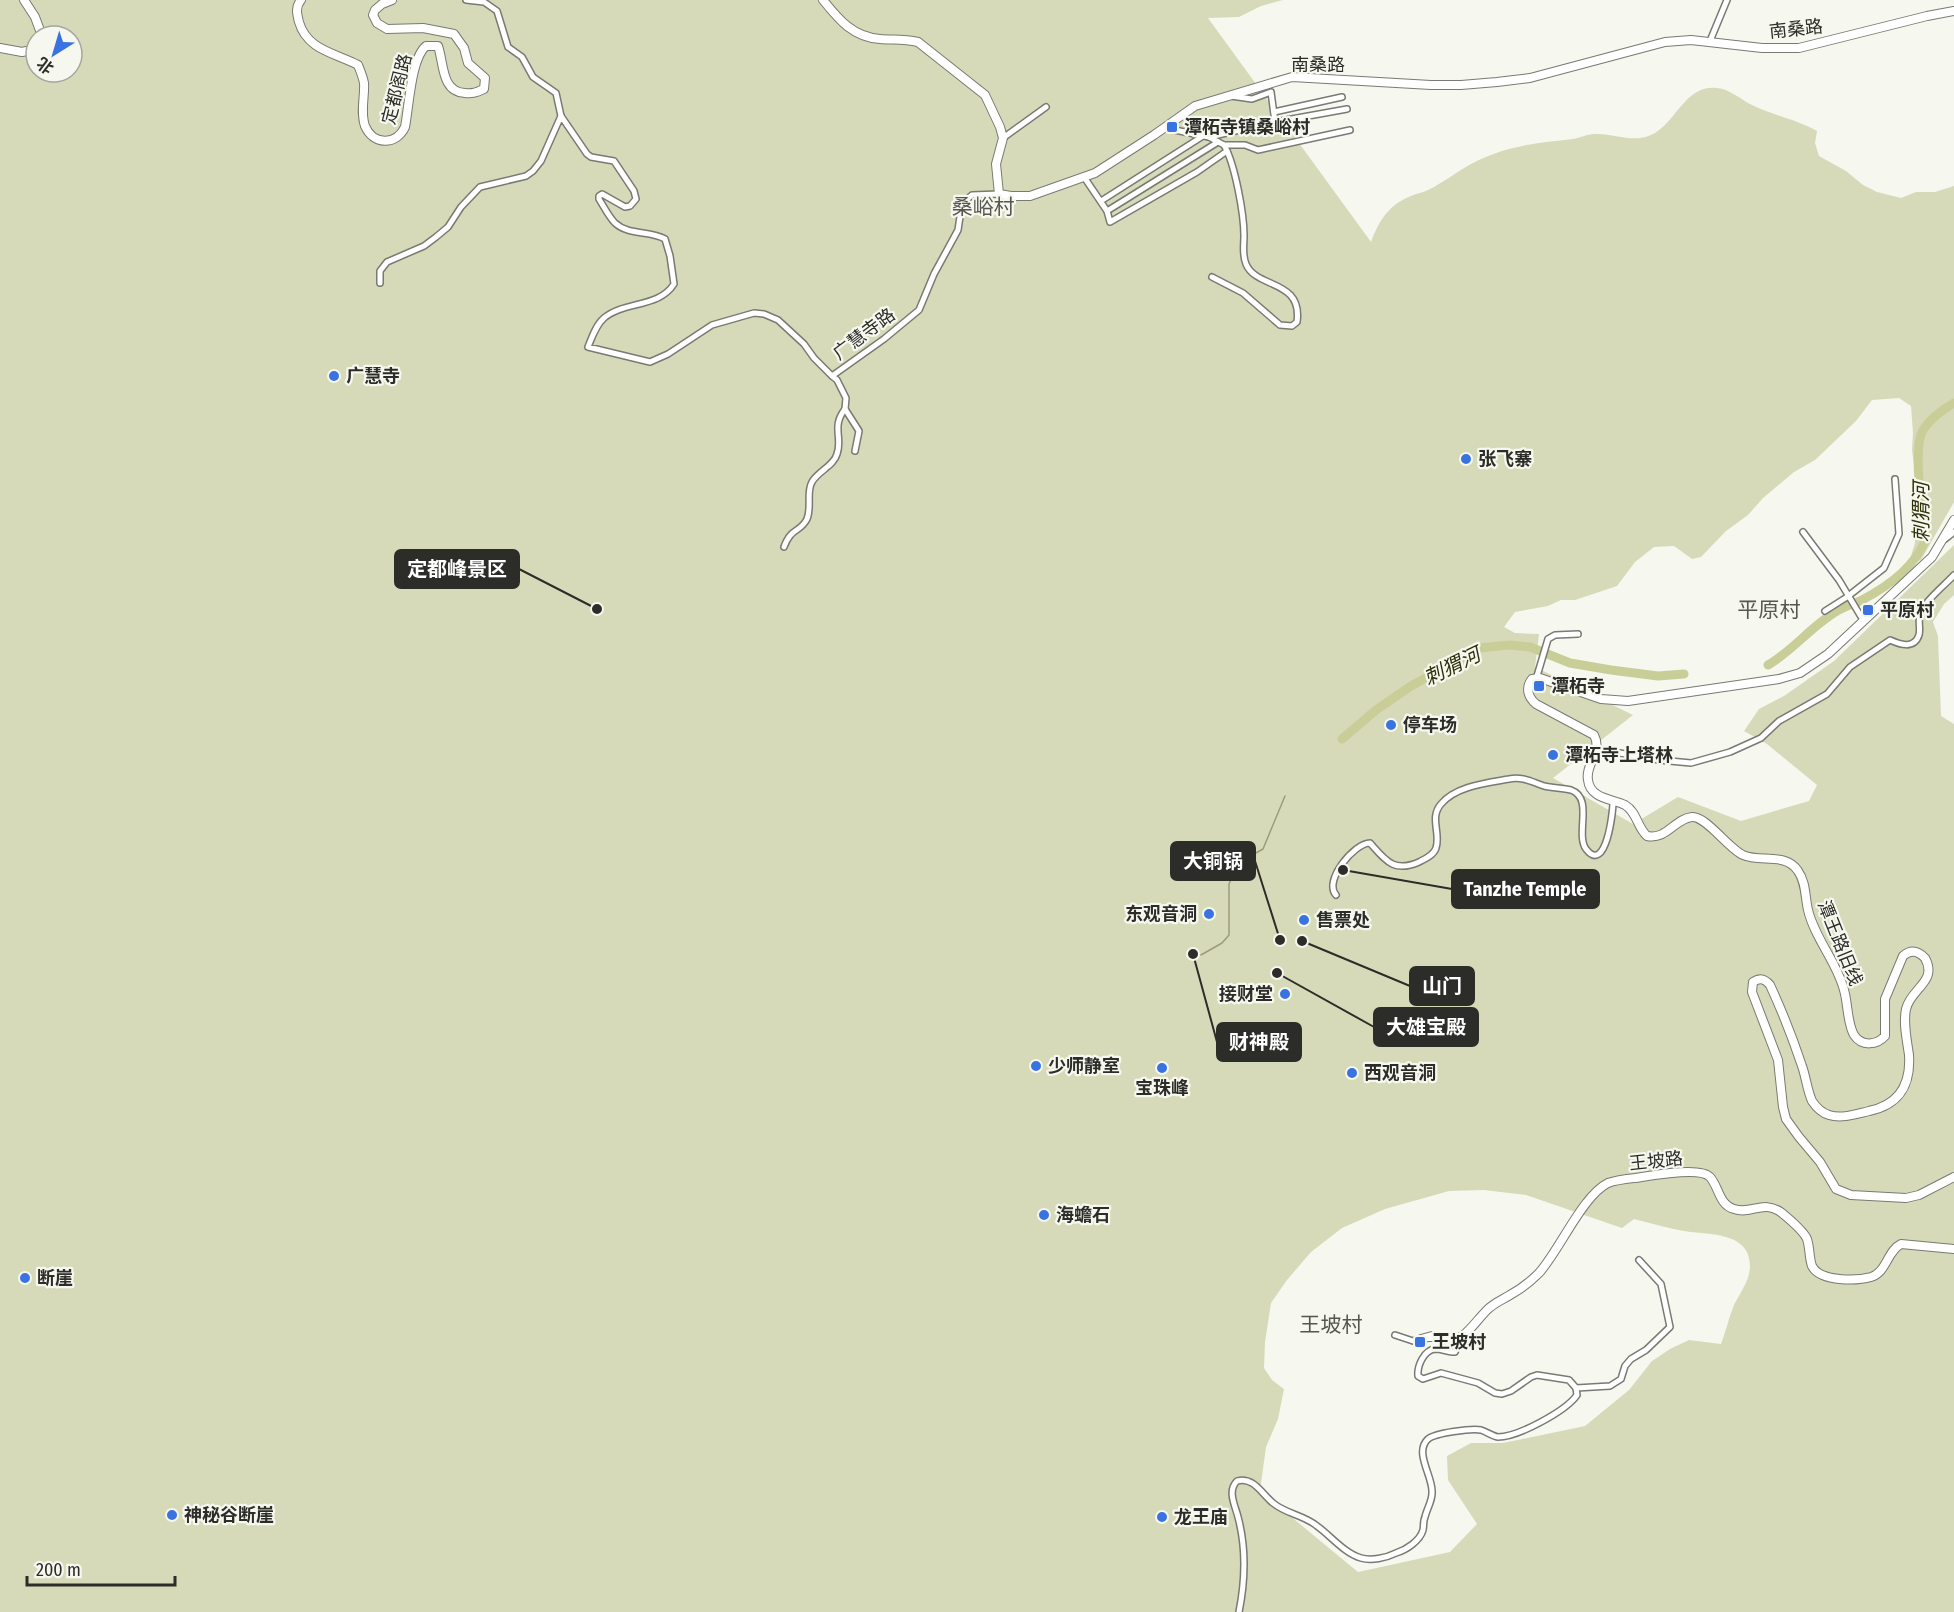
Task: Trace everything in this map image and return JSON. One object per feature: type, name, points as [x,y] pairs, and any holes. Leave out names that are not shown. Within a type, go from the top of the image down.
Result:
[{"type":"street","points":[[24,0],[37,24]]},
{"type":"street","name":"定都阁路","points":[[301,0],[296,12],[300,27],[310,42],[319,49],[358,65],[364,81],[363,114],[366,127],[380,140],[391,141],[401,135],[405,127],[415,66],[421,50],[426,45],[438,46],[450,88],[457,92],[476,93],[484,89],[485,85],[485,78],[468,63],[464,48],[454,34],[423,28],[387,28],[377,23],[373,15],[375,10],[392,0]]},
{"type":"street","points":[[380,283],[380,271],[387,262],[424,246],[436,237],[448,227],[461,207],[480,187],[526,176],[533,171],[541,161],[561,116],[556,93],[533,77],[522,57],[508,47],[497,11],[484,2],[466,0]]},
{"type":"street","points":[[823,0],[853,32],[879,39],[905,39],[918,42],[985,95],[1003,138],[996,164],[999,194]]},
{"type":"street","points":[[1710,41],[1727,0]]},
{"type":"street","name":"南桑路","points":[[999,194],[1030,196],[1095,173],[1195,106],[1292,77],[1461,85],[1530,78],[1665,42],[1710,41],[1762,48],[1799,48],[1954,11]]},
{"type":"street","points":[[0,48],[24,52]]},
{"type":"street","points":[[1229,96],[1252,99],[1271,92],[1275,122]]},
{"type":"street","points":[[1274,112],[1342,97]]},
{"type":"street","points":[[1003,138],[1046,106]]},
{"type":"street","points":[[1101,201],[1206,136],[1347,109]]},
{"type":"street","name":"广慧寺路","points":[[561,116],[587,154],[591,157],[614,161],[634,191],[636,199],[630,206],[625,207],[602,194],[599,196],[614,222],[624,229],[659,235],[665,239],[674,284],[665,295],[639,305],[620,309],[603,319],[588,347],[650,362],[668,354],[712,325],[754,313],[764,314],[778,320],[804,344],[832,376],[884,339],[919,310],[934,274],[958,231],[961,210],[966,200],[972,195],[999,194]]},
{"type":"street","points":[[1165,128],[1206,136],[1223,146],[1232,166],[1243,221],[1245,263],[1255,274],[1286,291],[1298,312],[1297,322],[1292,326],[1281,325],[1243,293],[1212,277]]},
{"type":"street","points":[[1107,211],[1223,146],[1245,145],[1258,150],[1350,130]]},
{"type":"street","points":[[1084,177],[1107,211],[1110,222],[1197,172],[1223,146]]},
{"type":"street","points":[[784,546],[790,534],[800,528],[808,516],[811,484],[836,457],[838,450],[838,419],[844,409],[846,398],[837,380],[832,376]]},
{"type":"street","points":[[844,409],[859,431],[855,451]]},
{"type":"street","points":[[1825,611],[1848,597],[1884,568],[1899,534],[1895,479]]},
{"type":"street","points":[[1954,520],[1943,540],[1924,565],[1817,663],[1800,673],[1779,679],[1628,701],[1601,699],[1544,679],[1532,680],[1528,688],[1533,701],[1591,732],[1596,738],[1597,749],[1691,763],[1730,752],[1761,738],[1779,721],[1827,694],[1850,667],[1890,640],[1906,646],[1915,641],[1919,635],[1918,621],[1922,610],[1954,575]]},
{"type":"street","points":[[1803,532],[1839,580],[1863,620]]},
{"type":"street","points":[[1943,540],[1954,532]]},
{"type":"street","points":[[1537,676],[1548,639],[1555,635],[1578,634]]},
{"type":"street","name":"潭王路旧线","points":[[1597,749],[1588,772],[1588,782],[1597,794],[1629,808],[1647,836],[1661,835],[1686,819],[1696,818],[1703,821],[1743,855],[1780,860],[1794,865],[1802,877],[1811,919],[1844,988],[1854,1035],[1864,1042],[1876,1043],[1885,1035],[1885,999],[1903,956],[1913,951],[1925,958],[1928,975],[1906,1008],[1905,1026],[1909,1060],[1900,1095],[1894,1102],[1884,1107],[1849,1116],[1829,1115],[1816,1106],[1810,1097],[1798,1053],[1770,985],[1765,980],[1759,979],[1753,982],[1752,992],[1778,1060],[1786,1119],[1822,1166],[1836,1189],[1851,1195],[1906,1198],[1919,1195],[1954,1177]]},
{"type":"street","points":[[1336,895],[1331,884],[1337,872],[1354,849],[1363,843],[1370,843],[1388,863],[1398,867],[1407,867],[1435,852],[1437,845],[1435,814],[1442,803],[1470,787],[1515,777],[1572,791],[1578,795],[1581,802],[1583,843],[1587,851],[1593,854],[1601,852],[1606,846],[1613,802]]},
{"type":"street","name":"王坡路","points":[[1462,1337],[1489,1308],[1522,1288],[1540,1272],[1577,1216],[1597,1192],[1608,1183],[1621,1180],[1671,1173],[1704,1173],[1711,1178],[1730,1208],[1741,1210],[1759,1206],[1770,1207],[1787,1218],[1807,1239],[1814,1269],[1827,1278],[1874,1276],[1880,1272],[1895,1248],[1901,1244],[1954,1249]]},
{"type":"street","points":[[1576,1388],[1610,1386],[1621,1379],[1625,1366],[1631,1359],[1646,1350],[1670,1327],[1661,1284],[1639,1260]]},
{"type":"street","points":[[1395,1335],[1413,1341],[1432,1336],[1450,1342],[1462,1337]]},
{"type":"street","points":[[1239,1612],[1244,1581],[1240,1527],[1232,1492],[1233,1485],[1237,1481],[1252,1482],[1275,1504],[1312,1522],[1359,1558],[1370,1559],[1393,1555],[1409,1546],[1422,1532],[1432,1491],[1423,1455],[1424,1444],[1429,1438],[1477,1430],[1500,1437],[1526,1429],[1565,1408],[1577,1395],[1576,1388],[1567,1379],[1534,1375],[1511,1391],[1498,1394],[1478,1383],[1444,1374],[1435,1374],[1423,1379],[1418,1376],[1419,1365],[1427,1353],[1436,1349],[1455,1352],[1462,1337]]},
{"type":"green space","points":[[0,0],[1283,0],[1261,6],[1239,17],[1208,18],[1371,242],[1385,214],[1396,204],[1434,187],[1483,158],[1520,146],[1573,139],[1592,134],[1635,138],[1652,135],[1670,120],[1695,93],[1705,89],[1726,90],[1758,108],[1817,131],[1815,143],[1819,156],[1877,192],[1901,198],[1916,192],[1935,192],[1954,186],[1954,502],[1921,560],[1915,562],[1910,559],[1915,543],[1918,497],[1912,450],[1911,406],[1899,398],[1872,400],[1856,421],[1815,460],[1794,472],[1763,498],[1748,515],[1726,531],[1701,557],[1692,559],[1674,546],[1654,547],[1635,562],[1617,586],[1575,600],[1561,600],[1548,606],[1515,612],[1504,627],[1515,633],[1539,634],[1535,667],[1633,715],[1553,778],[1633,824],[1678,797],[1741,821],[1809,801],[1817,785],[1767,744],[1744,731],[1759,709],[1784,696],[1834,661],[1954,545],[1954,595],[1944,604],[1933,622],[1938,636],[1941,716],[1954,724],[1954,1612],[0,1612]],"holes":[[[1484,1190],[1526,1195],[1622,1228],[1634,1219],[1678,1230],[1726,1237],[1743,1246],[1750,1266],[1748,1276],[1734,1305],[1721,1344],[1689,1340],[1670,1349],[1652,1361],[1629,1390],[1585,1426],[1503,1443],[1471,1443],[1447,1456],[1448,1480],[1477,1524],[1450,1552],[1358,1572],[1260,1491],[1266,1447],[1278,1419],[1284,1389],[1272,1380],[1264,1368],[1271,1303],[1311,1252],[1342,1228],[1385,1209],[1449,1191]]]},
{"type":"waterway","name":"刺猬河","points":[[1768,665],[1828,617],[1871,595],[1890,582],[1914,559],[1925,541],[1918,467],[1920,439],[1929,422],[1954,403]]},
{"type":"waterway","name":"刺猬河","points":[[1342,739],[1376,710],[1411,686],[1480,648],[1509,645],[1530,647],[1570,663],[1658,676],[1684,674]]},
{"type":"waterway","points":[[1201,955],[1222,943],[1229,935],[1229,884],[1238,863],[1263,849],[1285,796]]},
{"type":"place","name":"潭柘寺镇桑峪村","points":[[1172,127]]},
{"type":"place","name":"广慧寺","points":[[334,376]]},
{"type":"place","name":"张飞寨","points":[[1466,459]]},
{"type":"place","name":"定都峰景区","points":[[597,609]]},
{"type":"place","name":"平原村","points":[[1868,610]]},
{"type":"place","name":"潭柘寺","points":[[1539,686]]},
{"type":"place","name":"停车场","points":[[1391,725]]},
{"type":"place","name":"潭柘寺上塔林","points":[[1553,755]]},
{"type":"place","name":"Tanzhe Temple","points":[[1343,870]]},
{"type":"place","name":"东观音洞","points":[[1209,914]]},
{"type":"place","name":"售票处","points":[[1304,920]]},
{"type":"place","name":"大铜锅","points":[[1280,940]]},
{"type":"place","name":"山门","points":[[1302,941]]},
{"type":"place","name":"财神殿","points":[[1193,954]]},
{"type":"place","name":"大雄宝殿","points":[[1277,973]]},
{"type":"place","name":"接财堂","points":[[1285,994]]},
{"type":"place","name":"少师静室","points":[[1036,1066]]},
{"type":"place","name":"宝珠峰","points":[[1162,1068]]},
{"type":"place","name":"西观音洞","points":[[1352,1073]]},
{"type":"place","name":"海蟾石","points":[[1044,1215]]},
{"type":"place","name":"断崖","points":[[25,1278]]},
{"type":"place","name":"王坡村","points":[[1420,1342]]},
{"type":"place","name":"神秘谷断崖","points":[[172,1515]]},
{"type":"place","name":"龙王庙","points":[[1162,1517]]},
{"type":"district","name":"桑峪村","points":[[983,207]]},
{"type":"district","name":"平原村","points":[[1769,610]]},
{"type":"district","name":"王坡村","points":[[1331,1325]]}]
